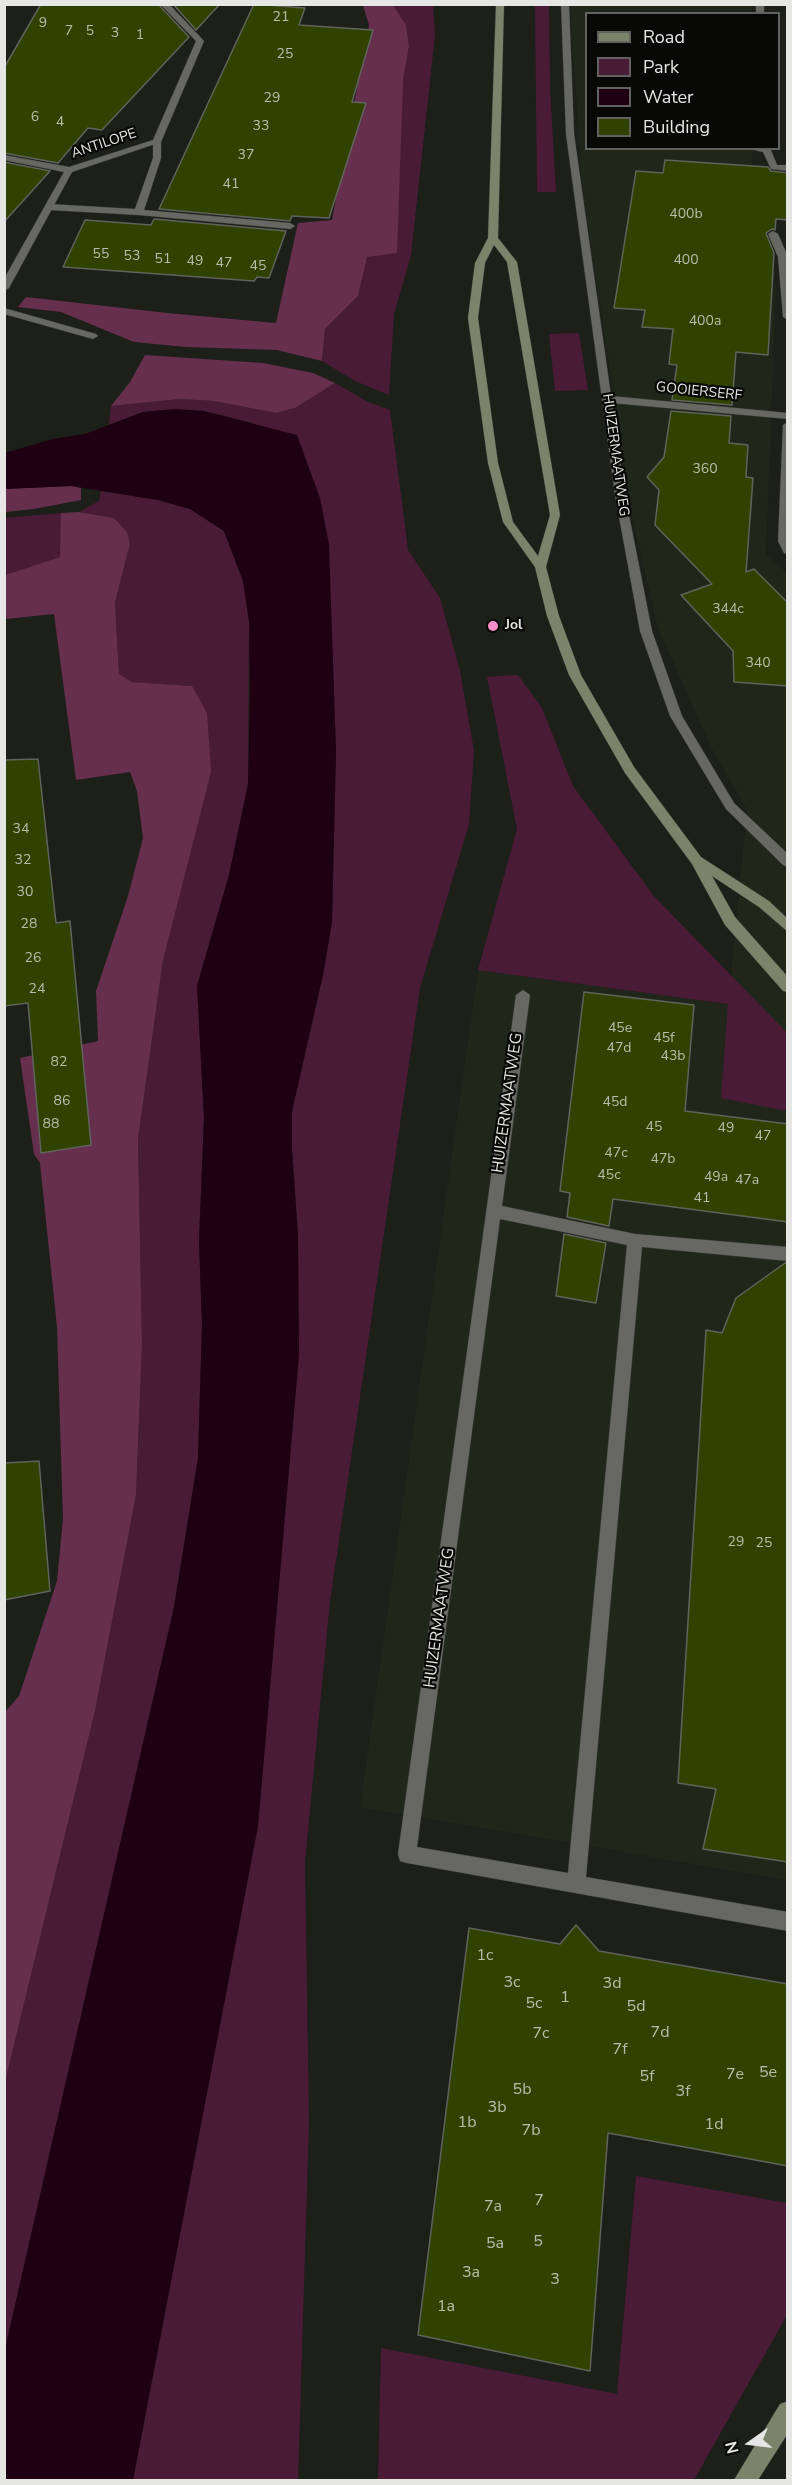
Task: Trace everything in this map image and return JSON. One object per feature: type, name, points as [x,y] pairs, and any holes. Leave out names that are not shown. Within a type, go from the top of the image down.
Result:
[{"type":"main road","points":[[500,4],[493,238],[480,263],[473,318],[493,463],[508,522],[540,567],[553,616],[575,675],[628,770],[697,861],[730,921],[788,987]]},
{"type":"main road","points":[[493,238],[512,262],[555,515],[540,567]]},
{"type":"main road","points":[[697,861],[764,904],[788,927]]},
{"type":"main road","points":[[745,2481],[788,2412]]},
{"type":"street","name":"ANTILOPE","points":[[4,288],[69,170],[157,142],[200,41],[164,4]]},
{"type":"street","name":"HUIZERMAATWEG","points":[[565,4],[574,134],[607,399],[620,495],[646,631],[676,716],[730,806],[788,862]]},
{"type":"street","points":[[139,212],[157,158],[157,142]]},
{"type":"street","points":[[766,150],[774,167],[788,168]]},
{"type":"street","points":[[4,158],[69,170]]},
{"type":"street","points":[[49,207],[139,212],[290,226]]},
{"type":"street","points":[[773,234],[783,257],[788,317]]},
{"type":"street","points":[[4,311],[93,336]]},
{"type":"street","name":"GOOIERSERF","points":[[607,399],[788,416]]},
{"type":"street","points":[[788,425],[783,541],[788,551]]},
{"type":"street","name":"HUIZERMAATWEG","points":[[523,995],[456,1505],[407,1854],[576,1886],[788,1922]]},
{"type":"street","points":[[493,1211],[635,1240],[788,1254]]},
{"type":"street","points":[[576,1886],[635,1240]]},
{"type":"shaded area","points":[[363,5],[393,5],[406,25],[409,46],[403,81],[397,253],[367,257],[358,296],[325,329],[322,361],[277,350],[186,347],[134,342],[61,312],[18,307],[26,297],[276,323],[298,223],[332,220],[369,25]]},
{"type":"shaded area","points":[[570,5],[752,5],[752,12],[585,12],[585,150],[752,150],[752,172],[776,287],[766,554],[788,574],[787,1880],[360,1807],[478,970],[728,1004],[747,810],[711,747],[658,628],[631,512],[582,184]]},
{"type":"shaded area","points":[[145,355],[263,363],[313,373],[335,383],[295,408],[276,413],[214,401],[180,399],[111,406],[130,382]]},
{"type":"shaded area","points":[[71,486],[81,488],[81,500],[5,512],[4,489]]},
{"type":"shaded area","points":[[79,512],[114,518],[127,532],[130,544],[115,602],[119,674],[132,682],[192,686],[207,713],[211,772],[163,960],[138,1139],[142,1344],[136,1495],[95,1711],[5,2082],[5,1712],[19,1696],[57,1581],[63,1519],[57,1327],[40,1163],[34,1154],[20,1058],[98,1041],[96,991],[128,896],[143,838],[137,791],[130,772],[76,780],[54,614],[5,619],[5,575],[60,557],[61,513]]},
{"type":"green space","points":[[393,5],[433,5],[435,35],[411,255],[394,314],[389,395],[355,381],[322,361],[325,329],[358,296],[403,81],[409,46],[406,25]]},
{"type":"green space","points":[[535,5],[549,5],[550,88],[556,192],[537,192]]},
{"type":"green space","points":[[579,333],[588,390],[555,391],[549,334]]},
{"type":"green space","points":[[335,383],[368,402],[390,410],[408,550],[440,598],[460,671],[474,751],[469,824],[420,988],[330,1601],[305,1862],[309,2122],[298,2480],[133,2480],[258,1826],[299,1354],[298,1236],[292,1149],[292,1111],[323,975],[332,922],[336,750],[330,604],[253,423],[204,411],[175,409],[143,412],[109,425],[111,406],[180,399],[214,401],[276,413],[295,408]]},
{"type":"green space","points":[[101,491],[158,500],[190,509],[224,531],[243,581],[249,621],[248,784],[229,875],[197,986],[204,1118],[199,1241],[202,1325],[198,1457],[174,1607],[5,2349],[5,2082],[95,1711],[136,1495],[142,1344],[138,1139],[163,960],[192,686],[132,682],[119,674],[115,602],[130,544],[114,518],[79,512],[99,501]]},
{"type":"green space","points":[[61,513],[61,557],[5,575],[5,518]]},
{"type":"green space","points":[[518,675],[542,708],[573,786],[653,895],[787,1033],[787,1111],[721,1098],[728,1004],[478,970],[517,829],[487,677]]},
{"type":"green space","points":[[636,2176],[787,2203],[787,2315],[694,2480],[378,2480],[381,2348],[617,2394]]},
{"type":"water","points":[[175,409],[204,411],[297,435],[320,498],[329,544],[336,750],[332,922],[323,975],[292,1111],[292,1149],[298,1236],[299,1354],[258,1826],[133,2480],[5,2480],[5,2349],[174,1607],[198,1458],[202,1325],[199,1241],[204,1118],[197,986],[229,875],[248,784],[250,691],[249,621],[243,581],[224,531],[190,509],[158,500],[71,486],[5,489],[5,453],[53,439],[85,434],[143,412]]},
{"type":"building","points":[[41,4],[158,4],[189,37],[102,130],[88,128],[58,163],[4,153],[4,68]]},
{"type":"building","points":[[173,4],[220,4],[196,30]]},
{"type":"building","points":[[254,4],[305,8],[299,25],[373,30],[352,102],[366,103],[329,218],[292,216],[290,221],[159,209]]},
{"type":"building","points":[[665,160],[768,167],[771,171],[788,173],[788,220],[776,219],[775,230],[772,229],[766,233],[774,253],[768,355],[736,352],[732,405],[672,400],[677,365],[669,364],[673,329],[642,327],[645,310],[614,308],[636,171],[663,173]]},
{"type":"building","points":[[4,162],[50,171],[4,222]]},
{"type":"building","points":[[154,219],[286,231],[269,278],[257,277],[254,281],[63,267],[85,220],[151,225]]},
{"type":"building","points":[[671,411],[731,416],[729,443],[748,445],[746,477],[753,478],[746,572],[754,569],[788,603],[788,686],[734,682],[733,651],[681,595],[712,584],[655,525],[659,490],[647,477],[664,457]]},
{"type":"building","points":[[38,759],[56,923],[70,921],[91,1145],[41,1153],[28,1003],[4,1006],[4,760]]},
{"type":"building","points":[[584,992],[694,1005],[685,1111],[788,1124],[788,1222],[613,1199],[609,1226],[567,1217],[570,1193],[560,1191]]},
{"type":"building","points":[[564,1234],[606,1243],[596,1303],[556,1296]]},
{"type":"building","points":[[788,1263],[788,1862],[703,1849],[716,1789],[678,1783],[706,1330],[722,1333],[736,1298]]},
{"type":"building","points":[[39,1461],[50,1591],[4,1600],[4,1463]]},
{"type":"building","points":[[576,1925],[599,1951],[788,1984],[788,2166],[608,2133],[590,2371],[418,2335],[469,1928],[560,1944]]},
{"type":"place","name":"Jol","points":[[493,626]]}]
